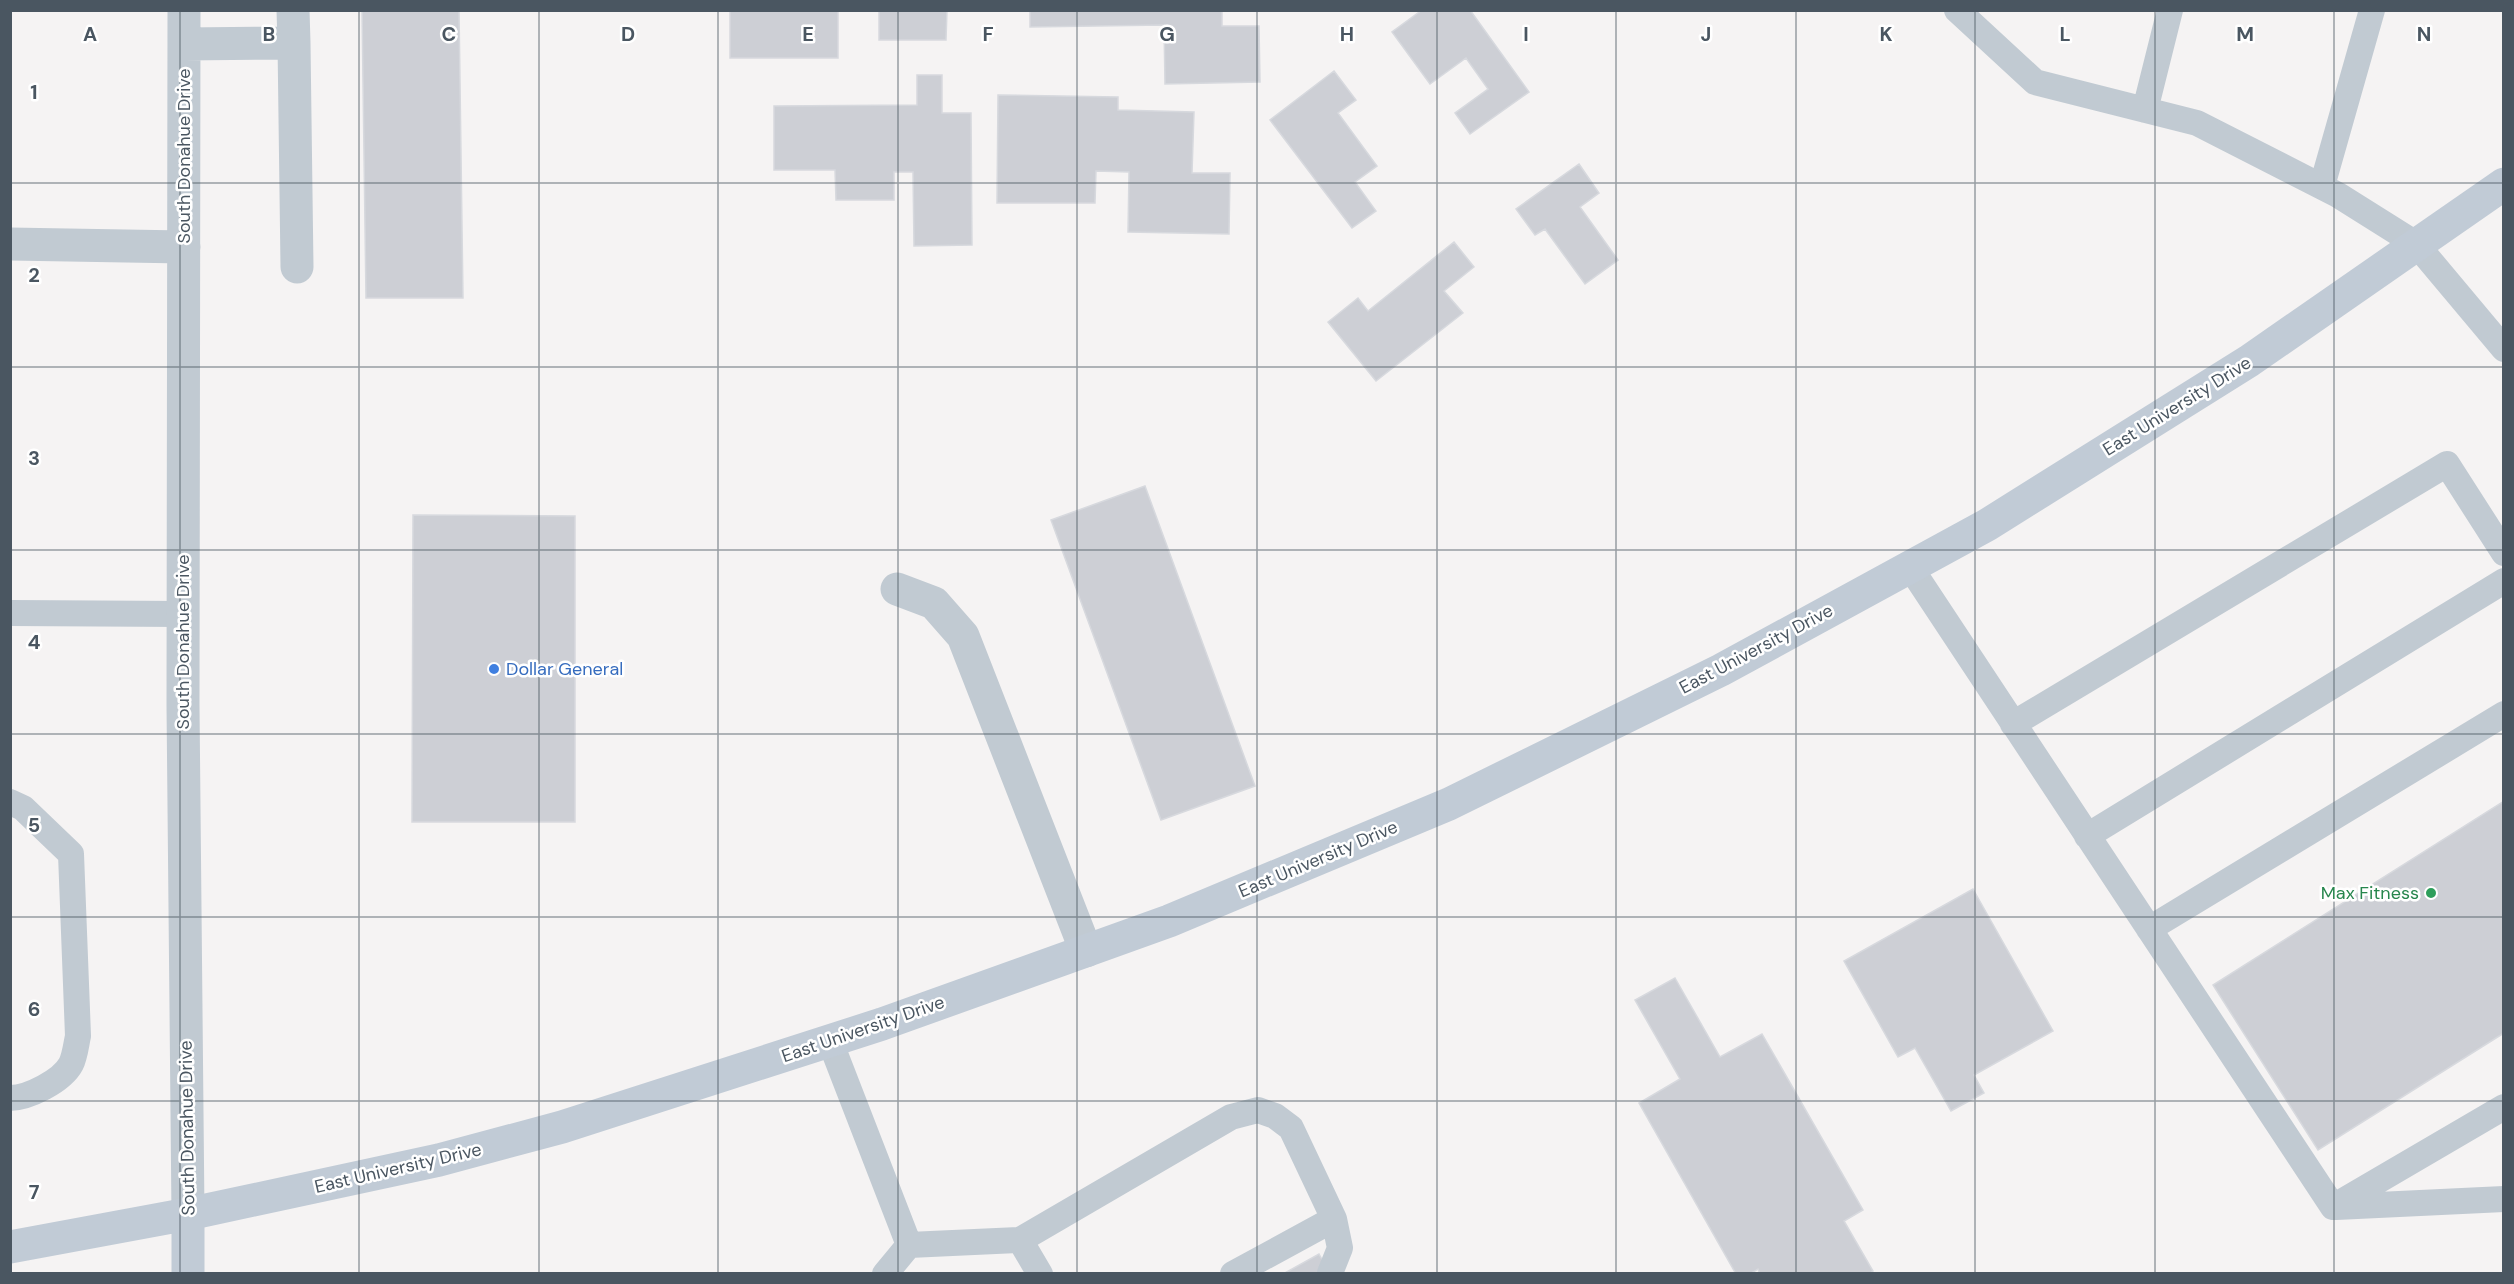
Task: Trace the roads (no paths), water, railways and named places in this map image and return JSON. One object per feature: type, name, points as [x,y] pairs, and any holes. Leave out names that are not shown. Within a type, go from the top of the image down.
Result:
[{"type":"main road","name":"East University Drive","points":[[10,1247],[188,1214],[439,1160],[562,1126],[831,1041],[1169,921],[1449,804],[1721,670],[1987,525],[2248,361],[2504,184]]},
{"type":"main road","name":"South Donahue Drive","points":[[188,1214],[188,1274]]},
{"type":"street","name":"South Donahue Drive","points":[[184,10],[183,614],[188,1214]]},
{"type":"street","points":[[293,10],[297,267]]},
{"type":"street","points":[[184,44],[294,43]]},
{"type":"street","points":[[10,244],[184,247]]},
{"type":"street","points":[[897,589],[934,603],[963,636],[1086,951]]},
{"type":"lane","points":[[1957,10],[2035,82],[2197,123],[2322,186],[2416,244],[2504,349]]},
{"type":"lane","points":[[2145,110],[2170,10]]},
{"type":"lane","points":[[2322,186],[2372,10]]},
{"type":"lane","points":[[2013,724],[2448,464],[2504,553]]},
{"type":"lane","points":[[1910,567],[2333,1207]]},
{"type":"lane","points":[[2087,836],[2504,581]]},
{"type":"lane","points":[[10,613],[183,614]]},
{"type":"lane","points":[[2149,929],[2504,714]]},
{"type":"lane","points":[[10,802],[23,808],[71,854],[78,1036],[71,1065],[47,1086],[15,1098]]},
{"type":"lane","points":[[831,1041],[909,1245]]},
{"type":"lane","points":[[2333,1207],[2504,1107]]},
{"type":"lane","points":[[885,1274],[909,1245],[1020,1240],[1231,1117],[1258,1110],[1275,1116],[1291,1128],[1335,1219],[1340,1248],[1330,1273]]},
{"type":"lane","points":[[2333,1207],[2504,1199]]},
{"type":"lane","points":[[1233,1274],[1335,1219]]},
{"type":"lane","points":[[1020,1240],[1040,1274]]},
{"type":"place","name":"Dollar General","points":[[494,669]]},
{"type":"place","name":"Max Fitness","points":[[2431,893]]}]
